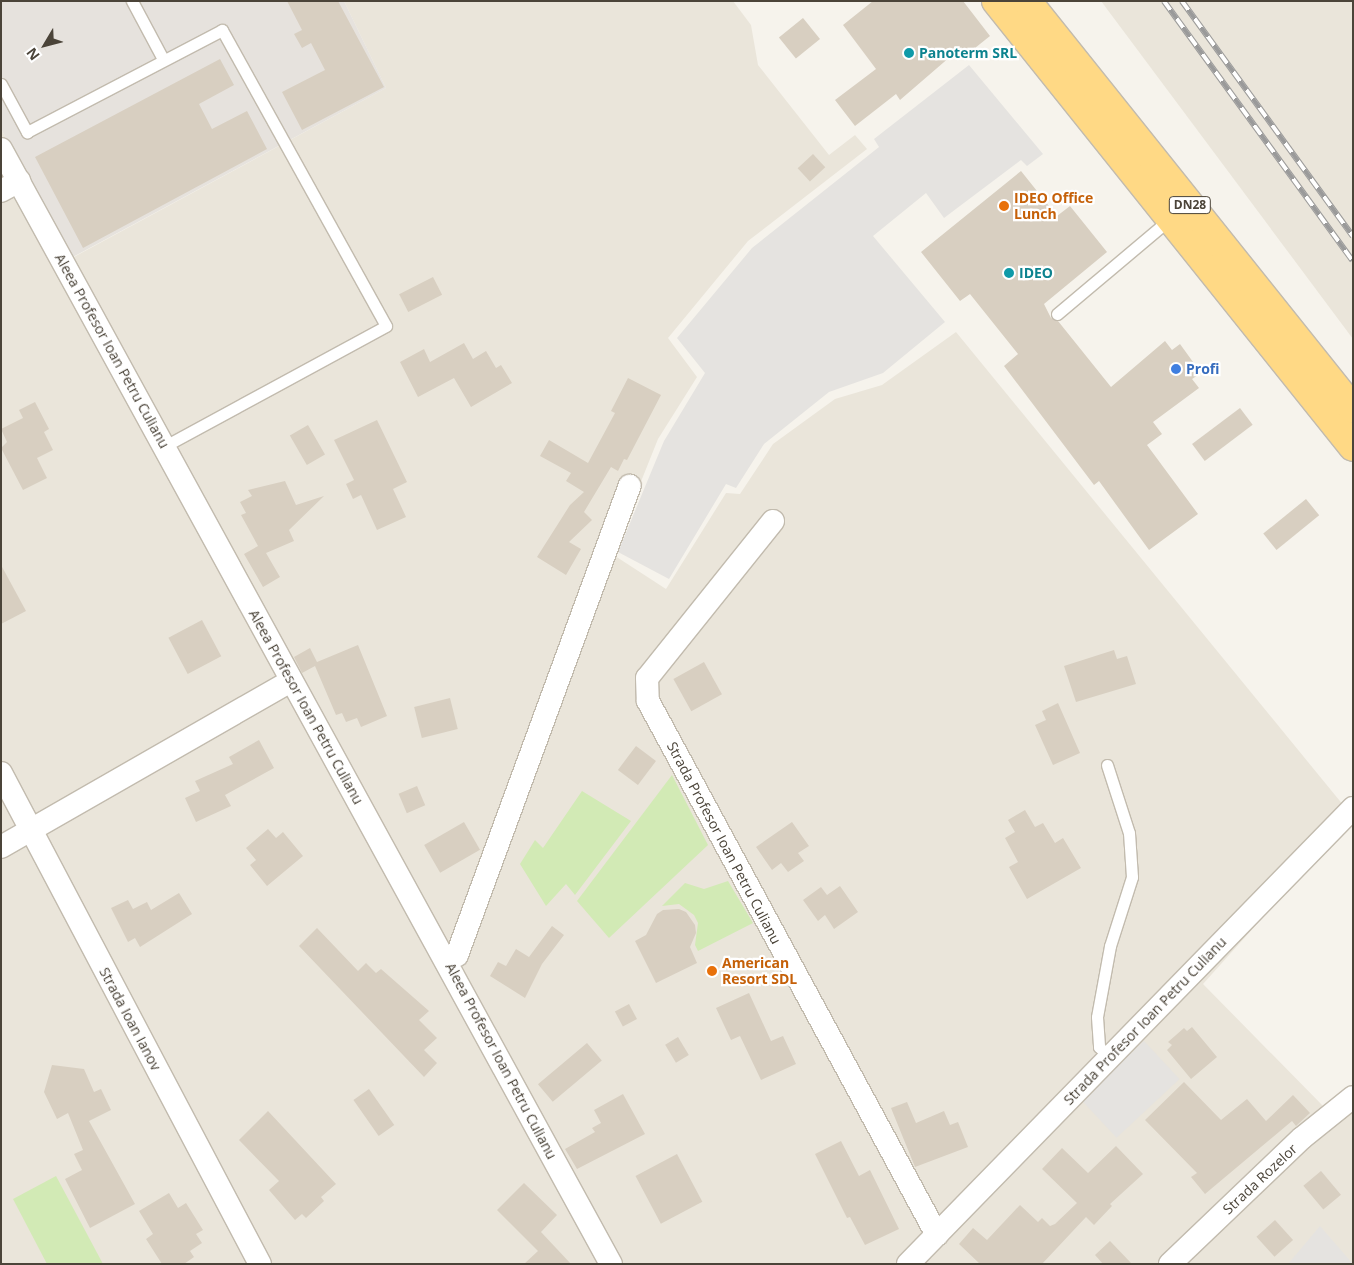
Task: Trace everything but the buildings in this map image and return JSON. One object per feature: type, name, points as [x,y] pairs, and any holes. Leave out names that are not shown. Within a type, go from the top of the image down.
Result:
[{"type":"highway","name":"DN28","points":[[996,1],[1353,447]]},
{"type":"highway","name":"DN28","points":[[1027,1],[1353,409]]},
{"type":"street","name":"Aleea Profesor Ioan Petru Culianu","points":[[1,149],[10,186],[165,446],[291,681],[446,960],[611,1264]]},
{"type":"street","points":[[446,960],[456,955],[630,486]]},
{"type":"street","name":"Strada Profesor Ioan Petru Culianu","points":[[773,520],[647,678],[648,702],[936,1235]]},
{"type":"street","points":[[1,847],[291,681]]},
{"type":"street","name":"Strada Ioan Ianov","points":[[1,773],[260,1264]]},
{"type":"street","name":"Strada Profesor Ioan Petru Culianu","points":[[908,1264],[1353,808]]},
{"type":"street","name":"Strada Rozelor","points":[[1173,1263],[1302,1138],[1353,1097]]},
{"type":"lane","points":[[137,3],[163,59]]},
{"type":"lane","points":[[1,84],[27,132],[163,59],[222,30],[386,326],[165,446]]},
{"type":"lane","points":[[1057,314],[1171,219]]},
{"type":"lane","points":[[1107,765],[1129,833],[1132,877],[1110,946],[1097,1017],[1099,1046],[1110,1057]]},
{"type":"shaded area","points":[[1,1],[344,1],[386,88],[71,258],[1,129]]},
{"type":"shaded area","points":[[344,1],[733,1],[751,25],[758,65],[829,155],[855,135],[867,149],[748,241],[668,338],[697,377],[658,439],[612,554],[666,589],[726,493],[740,494],[773,444],[835,399],[882,385],[956,332],[1353,817],[1203,984],[1324,1107],[1353,1085],[1353,1264],[1,1264],[1,129],[72,258],[386,88]]},
{"type":"shaded area","points":[[1101,1],[1353,1],[1353,339]]},
{"type":"shaded area","points":[[969,65],[1043,154],[1027,166],[1021,160],[944,218],[926,193],[873,236],[945,322],[883,373],[829,392],[764,444],[736,488],[726,484],[669,579],[618,552],[664,441],[705,373],[677,338],[752,248],[879,147],[874,139]]},
{"type":"shaded area","points":[[1144,1041],[1179,1079],[1117,1138],[1081,1100]]},
{"type":"shaded area","points":[[1320,1226],[1353,1264],[1288,1264]]},
{"type":"green space","points":[[672,775],[708,845],[609,938],[577,901]]},
{"type":"green space","points":[[582,791],[631,821],[575,895],[566,884],[546,906],[520,864],[535,840],[543,848]]},
{"type":"green space","points":[[728,881],[753,923],[698,951],[695,945],[698,923],[694,915],[679,904],[662,906],[685,883],[704,889]]},
{"type":"green space","points":[[56,1176],[103,1264],[47,1264],[13,1199]]},
{"type":"railway","points":[[1164,1],[1353,261]]},
{"type":"railway","points":[[1182,1],[1353,236]]},
{"type":"place","name":"Panoterm SRL","points":[[909,53]]},
{"type":"place","name":"IDEO Office Lunch","points":[[1004,206]]},
{"type":"place","name":"IDEO","points":[[1009,273]]},
{"type":"place","name":"Profi","points":[[1176,369]]},
{"type":"place","name":"American Resort SDL","points":[[712,971]]}]
